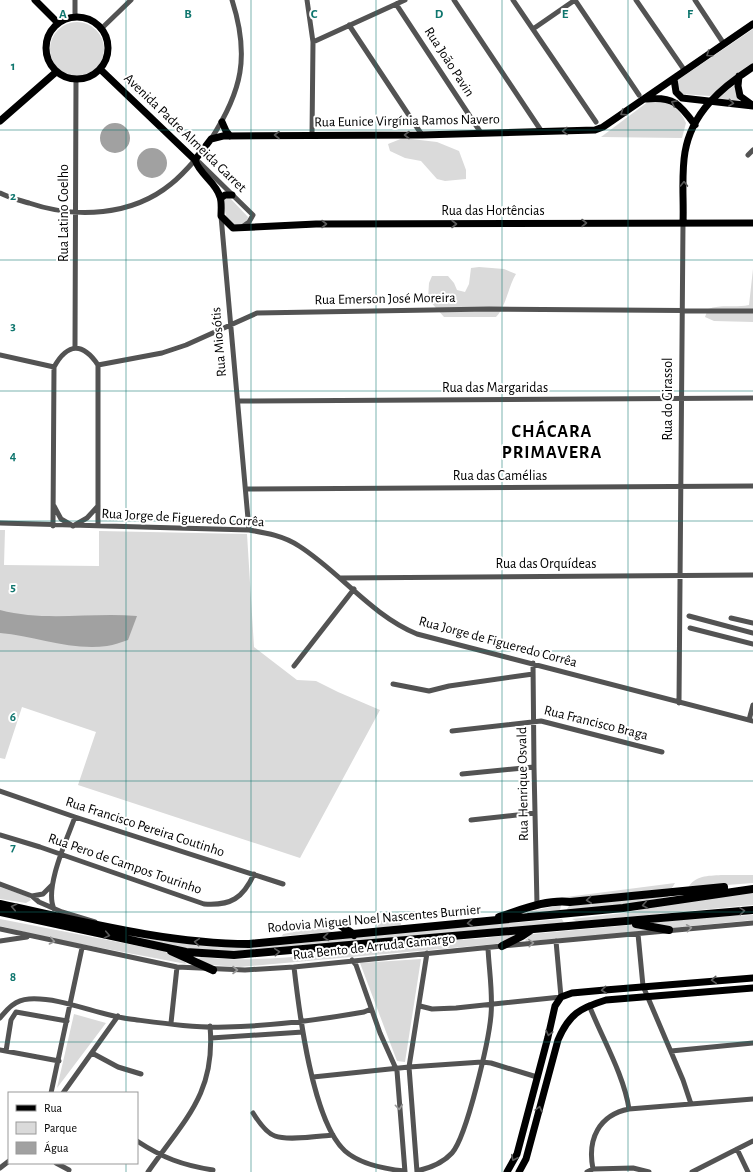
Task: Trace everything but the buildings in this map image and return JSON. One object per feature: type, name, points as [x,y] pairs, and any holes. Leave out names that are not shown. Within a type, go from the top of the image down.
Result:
[{"type":"highway","points":[[486,921],[537,905],[563,901],[570,902],[753,885]]},
{"type":"highway","name":"Rodovia Miguel Noel Nascentes Burnier","points":[[0,904],[186,941],[221,944],[249,944],[623,908],[753,889]]},
{"type":"highway","points":[[570,902],[566,904],[564,914],[571,923],[578,926]]},
{"type":"highway","name":"Rodovia Miguel Noel Nascentes Burnier","points":[[0,912],[202,954],[250,954],[753,910]]},
{"type":"highway","points":[[627,922],[669,930]]},
{"type":"highway","points":[[338,924],[354,935]]},
{"type":"highway","points":[[502,946],[532,929]]},
{"type":"highway","points":[[161,946],[213,970]]},
{"type":"main road","points":[[35,0],[58,23]]},
{"type":"main road","points":[[75,17],[87,19],[101,29],[107,42],[108,49],[104,63],[100,69],[89,77],[76,80],[56,72],[48,59],[46,51],[49,36],[58,23],[75,17]]},
{"type":"main road","points":[[641,97],[674,79],[753,24]]},
{"type":"main road","name":"Rua do Girassol","points":[[683,223],[685,152],[695,125],[710,101],[719,91],[753,67]]},
{"type":"main road","name":"Avenida Padre Almeida Garret","points":[[100,69],[195,160]]},
{"type":"main road","points":[[0,121],[56,72]]},
{"type":"main road","points":[[739,76],[740,96],[753,105]]},
{"type":"main road","points":[[674,79],[676,92],[682,98],[753,105]]},
{"type":"main road","points":[[641,97],[676,102],[686,112],[695,125]]},
{"type":"main road","name":"Rua Eunice Virgínia Ramos Navero","points":[[211,139],[217,136],[422,135],[586,131],[603,127],[641,97]]},
{"type":"main road","points":[[222,122],[230,136]]},
{"type":"main road","points":[[211,139],[195,160],[198,169],[217,190],[221,198],[225,195],[232,195]]},
{"type":"main road","name":"Rua Miosótis","points":[[221,198],[221,216]]},
{"type":"main road","points":[[221,216],[232,228]]},
{"type":"main road","name":"Rua das Hortências","points":[[232,228],[324,224],[753,223]]},
{"type":"main road","points":[[507,1172],[517,1154],[554,1010],[561,997],[581,992],[753,978]]},
{"type":"main road","points":[[519,1172],[526,1158],[558,1040],[566,1023],[585,1007],[606,1000],[753,988]]},
{"type":"main road","points":[[581,992],[586,997],[585,1007]]},
{"type":"main road","points":[[554,1010],[559,1021],[566,1023]]},
{"type":"street","points":[[75,0],[75,17]]},
{"type":"street","points":[[101,29],[131,0]]},
{"type":"street","points":[[211,139],[222,122],[235,95],[242,57],[241,40],[232,0]]},
{"type":"street","points":[[307,0],[313,42],[312,135]]},
{"type":"street","points":[[313,42],[405,0]]},
{"type":"street","points":[[454,0],[542,132]]},
{"type":"street","points":[[513,0],[596,122]]},
{"type":"street","points":[[533,28],[575,0],[641,97]]},
{"type":"street","points":[[636,0],[684,71]]},
{"type":"street","points":[[695,0],[724,44]]},
{"type":"street","name":"Rua João Pavin","points":[[396,4],[481,133]]},
{"type":"street","points":[[349,25],[422,135]]},
{"type":"street","name":"Rua Latino Coelho","points":[[75,347],[76,80]]},
{"type":"street","points":[[748,155],[753,150]]},
{"type":"street","points":[[0,193],[42,207],[76,213],[97,213],[115,210],[154,196],[171,184],[195,160]]},
{"type":"street","name":"Avenida Padre Almeida Garret","points":[[195,160],[200,163],[253,215],[249,222],[242,227]]},
{"type":"street","name":"Rua Miosótis","points":[[221,216],[247,489],[249,530]]},
{"type":"street","name":"Rua do Girassol","points":[[679,703],[683,223]]},
{"type":"street","points":[[223,235],[225,231],[232,228]]},
{"type":"street","name":"Rua Emerson José Moreira","points":[[98,365],[162,353],[231,326],[257,313],[489,309],[753,312]]},
{"type":"street","points":[[52,526],[54,506],[54,366],[59,358],[68,350],[75,347],[85,350],[98,365],[98,525]]},
{"type":"street","points":[[0,355],[54,366]]},
{"type":"street","name":"Rua das Margaridas","points":[[238,401],[753,398]]},
{"type":"street","name":"Rua das Camélias","points":[[247,489],[753,486]]},
{"type":"street","points":[[54,506],[61,519],[73,526],[87,518],[98,506]]},
{"type":"street","name":"Rua Jorge de Figueredo Corrêa","points":[[0,523],[52,526],[98,525],[249,530],[266,532],[299,546],[354,589],[385,616],[402,628],[417,634],[751,721]]},
{"type":"street","name":"Rua das Orquídeas","points":[[340,578],[753,575]]},
{"type":"street","points":[[294,666],[354,589]]},
{"type":"street","points":[[689,616],[753,633]]},
{"type":"street","points":[[731,618],[753,623]]},
{"type":"street","points":[[690,628],[753,644]]},
{"type":"street","name":"Rua Henrique Osvald","points":[[533,663],[537,905]]},
{"type":"street","points":[[393,684],[429,691],[463,684],[533,674]]},
{"type":"street","points":[[751,721],[753,705]]},
{"type":"street","name":"Rua Francisco Braga","points":[[452,731],[540,720],[662,752]]},
{"type":"street","points":[[462,774],[534,768]]},
{"type":"street","name":"Rua Francisco Pereira Coutinho","points":[[0,791],[75,817],[283,884]]},
{"type":"street","points":[[471,820],[535,813]]},
{"type":"street","points":[[54,909],[51,903],[53,884],[75,817]]},
{"type":"street","name":"Rua Pero de Campos Tourinho","points":[[0,835],[204,904],[224,903],[240,897],[254,874]]},
{"type":"street","points":[[0,884],[32,896],[54,909],[104,925]]},
{"type":"street","points":[[32,896],[43,894],[53,884]]},
{"type":"street","name":"Rua Bento de Arruda Camargo","points":[[0,929],[82,948],[155,961],[177,967],[213,970],[294,967],[352,960],[753,923]]},
{"type":"street","points":[[638,934],[643,986],[671,1051],[691,1104]]},
{"type":"street","points":[[0,941],[12,938],[32,937]]},
{"type":"street","points":[[420,1006],[432,1009],[456,1008],[561,997],[556,941]]},
{"type":"street","points":[[51,1092],[82,948]]},
{"type":"street","points":[[427,954],[420,1006],[409,1066],[417,1171],[431,1168],[443,1161],[453,1152],[463,1129],[482,1062],[491,1016],[492,1004],[488,948]]},
{"type":"street","points":[[294,967],[302,1032],[312,1077],[333,1135],[346,1152],[363,1162],[405,1172],[395,1068],[356,965],[352,960]]},
{"type":"street","points":[[171,1024],[177,967]]},
{"type":"street","points":[[545,998],[550,999],[554,1010]]},
{"type":"street","points":[[0,1018],[8,1007],[16,1002],[29,999],[118,1016],[171,1024],[226,1027],[301,1022],[372,1009]]},
{"type":"street","points":[[8,1007],[11,1020]]},
{"type":"street","points":[[585,1007],[620,1080],[627,1098],[629,1109]]},
{"type":"street","points":[[59,1061],[3,1051],[11,1020],[16,1012],[67,1021]]},
{"type":"street","points":[[64,1092],[118,1016]]},
{"type":"street","points":[[148,1172],[183,1124],[201,1095],[209,1072],[211,1038],[210,1026]]},
{"type":"street","points":[[211,1038],[302,1032]]},
{"type":"street","points":[[671,1051],[753,1043]]},
{"type":"street","points":[[92,1053],[118,1067],[141,1074]]},
{"type":"street","points":[[312,1077],[409,1066],[482,1062],[491,1063],[537,1077]]},
{"type":"street","points":[[593,1169],[591,1153],[592,1142],[598,1129],[606,1119],[615,1112],[629,1109],[753,1099]]},
{"type":"street","points":[[253,1114],[263,1126],[275,1136],[313,1137],[333,1135]]},
{"type":"street","points":[[692,1172],[753,1141]]},
{"type":"street","points":[[138,1142],[159,1156],[197,1168],[213,1170]]},
{"type":"street","points":[[737,1149],[748,1172]]},
{"type":"street","points":[[0,1168],[8,1162]]},
{"type":"street","points":[[58,1164],[69,1170]]},
{"type":"street","points":[[587,1172],[593,1169],[634,1168],[649,1172]]},
{"type":"green space","points":[[77,22],[92,27],[96,30],[99,34],[104,49],[99,64],[96,68],[92,71],[77,76],[62,71],[58,68],[55,64],[50,49],[55,34],[58,30],[62,27]]},
{"type":"green space","points":[[753,29],[753,66],[710,96],[682,94],[675,84],[678,80]]},
{"type":"green space","points":[[735,85],[740,101],[717,98]]},
{"type":"green space","points":[[649,101],[667,103],[672,105],[680,112],[686,123],[682,138],[601,137]]},
{"type":"green space","points":[[403,138],[437,142],[459,151],[466,170],[466,179],[445,181],[437,179],[421,161],[405,158],[390,151],[388,144]]},
{"type":"green space","points":[[224,197],[229,197],[248,217],[247,221],[235,226],[231,224],[226,215]]},
{"type":"green space","points":[[479,267],[504,269],[516,274],[499,313],[496,317],[444,317],[428,299],[429,283],[432,276],[448,276],[454,283],[457,290],[465,292],[469,284],[471,268]]},
{"type":"green space","points":[[753,269],[753,322],[714,321],[705,317],[708,309],[723,306],[749,305]]},
{"type":"green space","points":[[0,530],[5,530],[4,565],[99,566],[99,531],[247,534],[254,647],[297,680],[316,681],[380,710],[300,858],[78,785],[96,732],[22,707],[5,759],[0,758]]},
{"type":"green space","points":[[721,875],[753,875],[753,883],[688,888],[698,878]]},
{"type":"green space","points":[[675,883],[672,888],[572,899],[543,900]]},
{"type":"green space","points":[[0,887],[29,897],[31,900],[26,903],[0,899]]},
{"type":"green space","points":[[753,892],[753,905],[584,921],[576,921],[572,919],[624,913],[658,906]]},
{"type":"green space","points":[[668,895],[668,897],[627,905],[568,911],[567,909],[569,906]]},
{"type":"green space","points":[[561,905],[560,911],[527,914],[527,912]]},
{"type":"green space","points":[[0,906],[153,938],[201,946],[229,947],[291,944],[433,929],[562,919],[564,923],[224,952],[181,948],[0,910]]},
{"type":"green space","points":[[753,915],[753,920],[671,928],[649,923],[706,917]]},
{"type":"green space","points":[[401,918],[401,925],[376,928],[382,920]]},
{"type":"green space","points":[[0,919],[164,951],[185,962],[186,964],[49,938],[0,926]]},
{"type":"green space","points":[[631,925],[654,929],[615,935],[525,940],[532,934]]},
{"type":"green space","points":[[329,928],[336,930],[331,932],[282,936],[283,934],[310,929]]},
{"type":"green space","points":[[506,935],[517,936],[496,944],[240,967],[211,965],[197,959],[201,957],[223,959],[268,959],[406,947]]},
{"type":"green space","points":[[421,959],[405,1062],[397,1061],[360,963]]},
{"type":"green space","points":[[74,1014],[106,1023],[57,1088]]},
{"type":"water","points":[[115,123],[126,127],[130,138],[126,149],[115,153],[104,149],[100,138],[104,127]]},
{"type":"water","points":[[152,148],[163,152],[167,163],[163,174],[152,178],[141,174],[137,163],[141,152]]},
{"type":"water","points":[[0,610],[17,614],[51,616],[137,616],[128,640],[107,646],[94,647],[67,645],[0,633]]},
{"type":"district","name":"CHÁCARA PRIMAVERA","points":[[552,442]]}]
